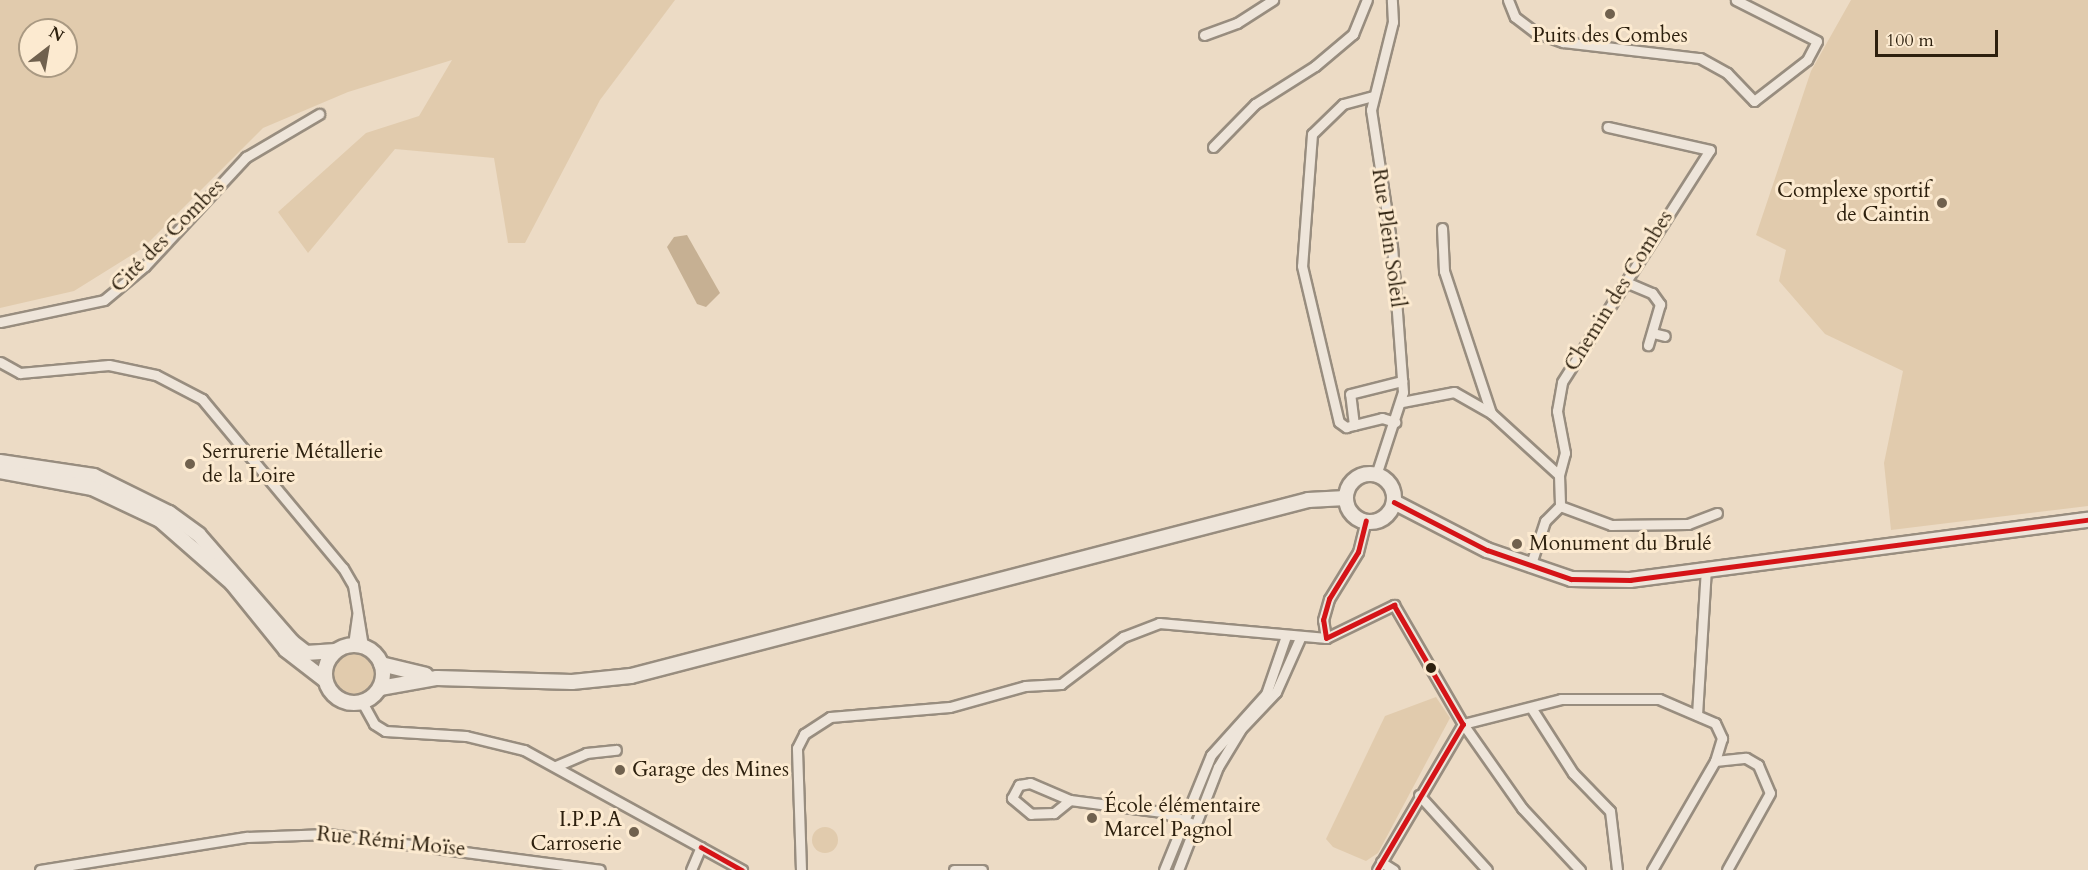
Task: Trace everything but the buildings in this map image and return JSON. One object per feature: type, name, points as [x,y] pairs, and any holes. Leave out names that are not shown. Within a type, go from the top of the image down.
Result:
[{"type":"main road","points":[[0,462],[94,476],[169,513],[219,556],[292,642],[306,653],[336,651],[358,646],[381,664],[437,678]]},
{"type":"main road","points":[[0,471],[92,488],[160,520],[232,583],[286,650],[325,680],[343,701],[362,702],[380,688],[437,678],[572,682],[631,676],[1308,500],[1346,498]]},
{"type":"main road","points":[[1394,502],[1382,519],[1366,521],[1352,513],[1346,498],[1356,479],[1376,475],[1389,483],[1394,502],[1530,567],[1571,579],[1630,580],[2088,520]]},
{"type":"main road","points":[[325,680],[336,651]]},
{"type":"main road","points":[[380,688],[381,664]]},
{"type":"street","points":[[1204,35],[1237,23],[1273,0]]},
{"type":"street","points":[[1213,147],[1255,104],[1315,66],[1353,34],[1367,0]]},
{"type":"street","name":"Rue Plein Soleil","points":[[1376,475],[1402,402],[1402,381],[1373,96],[1393,22],[1392,0]]},
{"type":"street","points":[[1508,0],[1515,17],[1535,32],[1576,44],[1700,58],[1727,73],[1754,101],[1807,60],[1817,41],[1736,0]]},
{"type":"street","points":[[1373,96],[1342,104],[1312,134],[1311,190],[1301,247],[1339,422],[1354,425],[1382,418],[1395,422]]},
{"type":"street","name":"Cité des Combes","points":[[0,322],[104,300],[145,266],[246,157],[319,114]]},
{"type":"street","name":"Chemin des Combes","points":[[1560,506],[1559,475],[1565,453],[1557,411],[1562,382],[1628,283],[1710,150],[1608,127]]},
{"type":"street","points":[[1442,228],[1444,271],[1491,413]]},
{"type":"street","points":[[1628,283],[1652,293],[1660,304],[1648,345]]},
{"type":"street","points":[[1653,333],[1665,336]]},
{"type":"street","points":[[0,362],[20,373],[109,365],[156,375],[202,399],[343,568],[358,613],[358,646]]},
{"type":"street","points":[[1354,425],[1350,394],[1402,381]]},
{"type":"street","points":[[1402,402],[1454,392],[1491,413],[1559,475]]},
{"type":"street","points":[[1530,567],[1545,521],[1560,506],[1611,525],[1688,524],[1717,513]]},
{"type":"street","points":[[1326,638],[1323,620],[1329,599],[1358,552],[1366,521]]},
{"type":"street","points":[[1697,714],[1706,569]]},
{"type":"street","points":[[801,870],[795,764],[804,735],[818,722],[841,713],[950,707],[1025,686],[1061,684],[1123,637],[1159,623],[1300,638],[1326,638],[1394,605],[1463,724],[1522,808],[1580,870]]},
{"type":"street","points":[[1164,870],[1211,755],[1266,694],[1286,636]]},
{"type":"street","points":[[1178,870],[1232,741],[1276,692],[1300,638]]},
{"type":"street","points":[[1394,870],[1379,866],[1463,724],[1532,709],[1561,699],[1659,699],[1715,723],[1722,738],[1715,761],[1652,870]]},
{"type":"street","points":[[362,702],[374,724],[385,731],[482,738],[556,766],[742,870]]},
{"type":"street","points":[[1532,709],[1573,772],[1610,811],[1617,870]]},
{"type":"street","points":[[556,766],[586,753],[616,750]]},
{"type":"street","points":[[1715,761],[1746,758],[1758,765],[1770,793],[1727,870]]},
{"type":"street","points":[[1070,800],[1054,813],[1031,814],[1012,798],[1018,785],[1030,783],[1070,800],[1162,812],[1196,825]]},
{"type":"street","points":[[1419,795],[1487,870]]},
{"type":"street","name":"Rue Rémi Moïse","points":[[40,870],[247,837],[318,834],[402,840],[600,870]]},
{"type":"street","points":[[691,870],[701,847]]},
{"type":"street","points":[[954,870],[982,870]]},
{"type":"shaded area","points":[[0,0],[675,0],[600,100],[525,243],[508,243],[494,158],[395,149],[308,253],[278,212],[366,133],[419,116],[452,60],[348,92],[263,128],[143,248],[74,291],[0,308]]},
{"type":"shaded area","name":"Complexe sportif de Caintin","points":[[1851,0],[2088,0],[2088,506],[1891,530],[1884,463],[1903,371],[1825,334],[1779,281],[1786,250],[1756,235],[1811,71]]},
{"type":"shaded area","points":[[687,235],[720,293],[706,307],[697,304],[667,247],[674,237]]},
{"type":"shaded area","points":[[354,649],[372,656],[379,674],[372,692],[354,699],[336,692],[329,674],[336,656]]},
{"type":"shaded area","points":[[1436,697],[1450,718],[1378,853],[1366,861],[1333,847],[1326,839],[1385,716]]},
{"type":"shaded area","points":[[825,827],[834,831],[838,840],[834,849],[825,853],[816,849],[812,840],[816,831]]},
{"type":"transit line","points":[[1394,502],[1487,550],[1571,579],[1630,580],[2088,520]]},
{"type":"transit line","points":[[1326,638],[1323,620],[1329,599],[1358,552],[1366,521]]},
{"type":"transit line","points":[[1394,605],[1463,724]]},
{"type":"transit line","points":[[1326,638],[1394,605]]},
{"type":"transit line","points":[[1377,870],[1463,724]]},
{"type":"transit line","points":[[701,847],[742,870]]},
{"type":"place","name":"Puits des Combes","points":[[1610,14]]},
{"type":"place","name":"Complexe sportif de Caintin","points":[[1942,203]]},
{"type":"place","name":"Serrurerie Métallerie de la Loire","points":[[190,464]]},
{"type":"place","name":"Monument du Brulé","points":[[1517,544]]},
{"type":"place","name":"Garage des Mines","points":[[620,770]]},
{"type":"place","name":"École élémentaire Marcel Pagnol","points":[[1092,818]]},
{"type":"place","name":"I.P.P.A Carroserie","points":[[634,832]]}]
